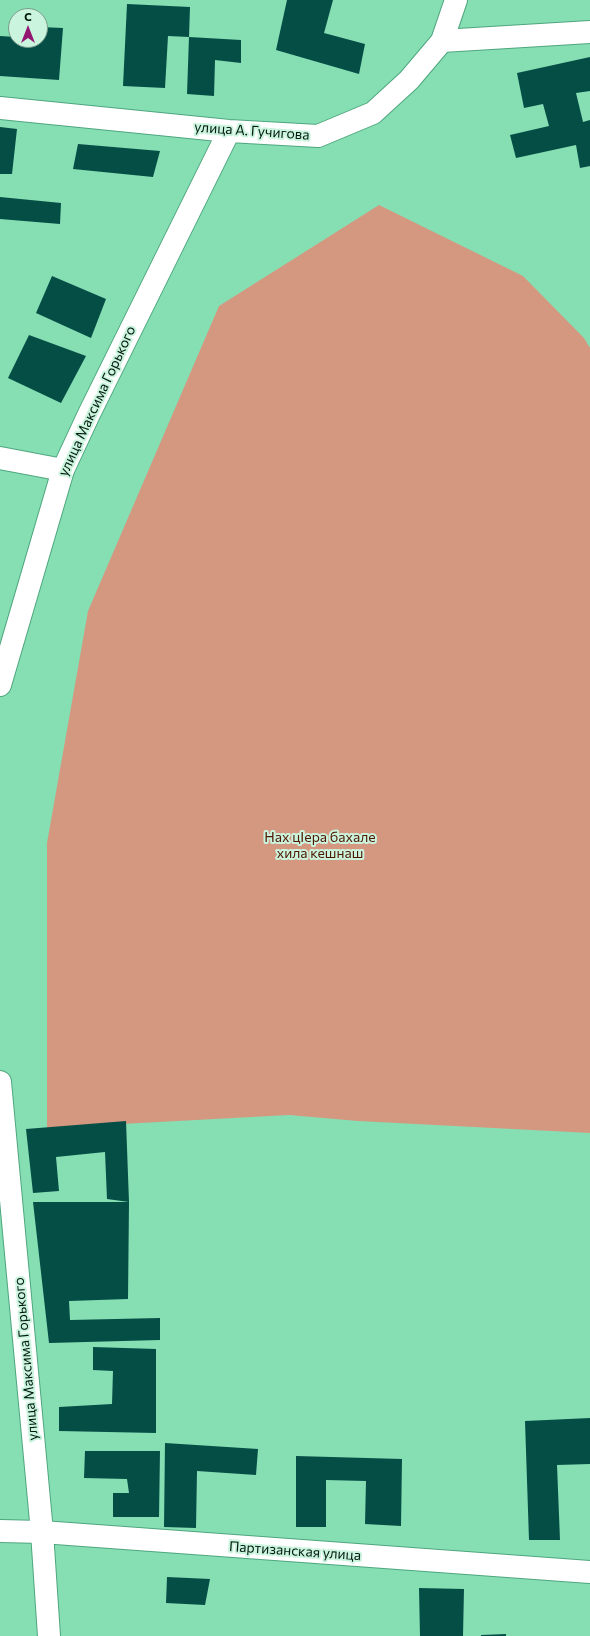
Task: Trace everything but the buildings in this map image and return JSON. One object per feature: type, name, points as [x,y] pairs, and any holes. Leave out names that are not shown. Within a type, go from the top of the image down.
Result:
[{"type":"street","points":[[456,0],[442,41],[590,32]]},
{"type":"street","name":"улица А. Гучигова","points":[[0,108],[229,131],[318,136],[373,113],[409,80],[442,41]]},
{"type":"street","name":"улица Максима Горького","points":[[0,684],[63,470],[89,414],[229,131]]},
{"type":"street","points":[[0,458],[63,470]]},
{"type":"street","name":"улица Максима Горького","points":[[0,1082],[42,1532],[49,1636]]},
{"type":"street","name":"Партизанская улица","points":[[0,1531],[42,1532],[590,1572]]},
{"type":"green space","name":"Нах цIера бахале хила кешнаш","points":[[379,205],[523,276],[584,338],[590,348],[590,1133],[358,1121],[289,1115],[47,1128],[47,843],[88,611],[219,306]]}]
